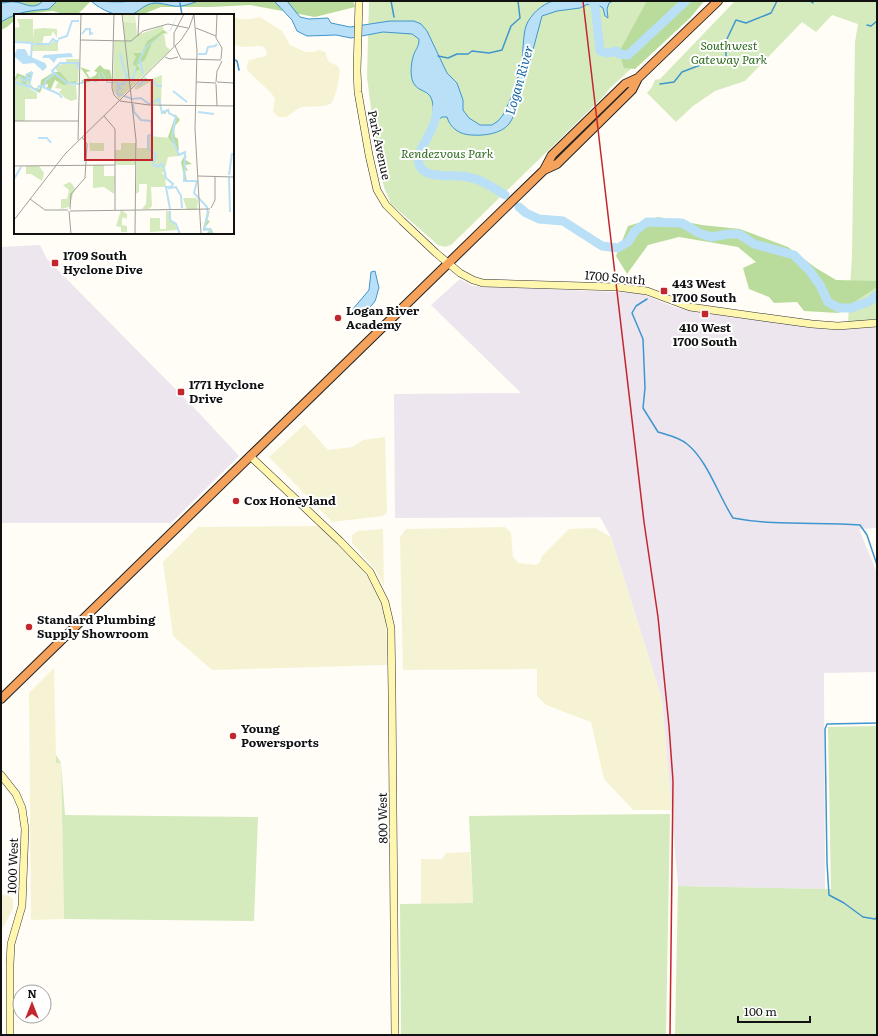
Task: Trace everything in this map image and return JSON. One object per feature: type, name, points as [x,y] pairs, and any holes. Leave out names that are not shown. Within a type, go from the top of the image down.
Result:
[{"type":"highway","points":[[1,699],[544,170],[557,164],[569,153],[632,90],[638,78],[718,1]]},
{"type":"street","name":"Park Avenue","points":[[359,1],[358,92],[367,149],[377,190],[386,205],[449,263]]},
{"type":"street","name":"1700 South","points":[[449,263],[460,273],[473,280],[483,283],[617,287],[647,291],[690,307],[768,318],[838,326],[877,323]]},
{"type":"street","name":"800 West","points":[[250,456],[340,540],[370,572],[385,602],[391,628],[395,1035]]},
{"type":"street","name":"1000 West","points":[[1,775],[16,794],[22,808],[25,829],[22,906],[11,944],[10,1035]]},
{"type":"shaded area","points":[[234,16],[239,19],[260,17],[282,31],[290,45],[305,52],[314,52],[319,50],[325,52],[329,62],[338,66],[340,71],[337,89],[332,103],[324,106],[301,107],[286,117],[278,117],[273,111],[275,99],[272,94],[247,70],[249,60],[266,56],[267,52],[264,47],[260,46],[242,47],[234,44]]},
{"type":"shaded area","points":[[40,245],[47,259],[201,415],[239,456],[171,523],[1,523],[1,247]]},
{"type":"shaded area","points":[[460,279],[472,286],[640,293],[677,308],[831,330],[877,327],[877,528],[859,529],[877,573],[877,672],[824,673],[825,889],[678,886],[662,700],[611,537],[600,517],[395,518],[394,394],[521,393],[431,305]]},
{"type":"shaded area","points":[[305,424],[328,450],[352,447],[363,440],[385,437],[387,512],[383,516],[332,522],[269,457]]},
{"type":"shaded area","points":[[319,526],[355,561],[376,588],[386,619],[387,665],[212,670],[173,636],[163,562],[198,527]]},
{"type":"shaded area","points":[[505,527],[511,533],[513,557],[518,563],[536,565],[540,562],[542,556],[569,529],[595,528],[611,537],[662,700],[672,810],[633,810],[604,779],[591,722],[546,705],[537,696],[537,669],[403,670],[400,537],[406,529]]},
{"type":"shaded area","points":[[383,529],[384,587],[375,569],[352,543],[352,535],[358,531]]},
{"type":"shaded area","points":[[54,668],[56,755],[61,763],[64,919],[31,920],[29,693]]},
{"type":"shaded area","points":[[470,852],[473,903],[421,904],[421,859],[442,859],[446,853]]},
{"type":"shaded area","points":[[1,895],[8,895],[13,899],[13,909],[2,929],[1,935]]},
{"type":"green space","points":[[1,1],[91,1],[78,14],[63,14],[53,11],[14,14],[14,21],[1,30]]},
{"type":"green space","points":[[91,1],[353,1],[355,7],[315,17],[250,5],[161,7],[144,14],[119,14]]},
{"type":"green space","name":"Rendezvous Park","points":[[369,1],[705,1],[610,88],[601,99],[451,245],[445,247],[438,245],[391,204],[384,187],[369,127],[372,117],[367,77]]},
{"type":"green space","points":[[647,1],[704,1],[691,17],[635,69],[624,68],[619,52]]},
{"type":"green space","name":"Southwest Gateway Park","points":[[735,1],[877,1],[877,319],[848,323],[852,255],[855,42],[858,24],[832,15],[816,32],[802,22],[745,81],[715,91],[693,106],[676,122],[647,93],[655,80],[660,79]]},
{"type":"green space","points":[[658,217],[702,225],[740,229],[788,247],[816,268],[836,280],[877,281],[877,287],[838,313],[804,311],[797,302],[774,303],[769,297],[749,289],[743,268],[756,262],[738,247],[679,237],[648,245],[627,274],[616,256],[628,226]]},
{"type":"green space","points":[[877,726],[877,1035],[675,1035],[678,886],[831,889],[828,727]]},
{"type":"green space","points":[[56,755],[61,763],[56,763]]},
{"type":"green space","points":[[61,763],[65,815],[258,817],[254,921],[64,919]]},
{"type":"green space","points":[[670,814],[666,1035],[401,1035],[400,904],[473,903],[469,816]]},
{"type":"water","points":[[43,1],[57,1],[49,9],[14,14],[14,16],[1,22],[1,3],[13,2],[29,6],[36,6]]},
{"type":"water","points":[[91,1],[198,1],[180,6],[155,3],[145,6],[132,14],[115,14],[99,7]]},
{"type":"water","points":[[274,1],[287,1],[300,17],[309,19],[328,18],[331,23],[350,27],[390,21],[414,21],[421,24],[427,31],[447,73],[457,83],[463,100],[463,110],[469,118],[480,125],[492,125],[503,115],[510,100],[519,74],[518,71],[521,67],[526,26],[533,14],[541,7],[553,1],[613,1],[609,3],[607,9],[608,18],[605,16],[603,8],[600,6],[593,7],[588,4],[580,8],[557,11],[542,16],[524,83],[512,120],[506,127],[492,134],[468,135],[463,134],[453,128],[447,117],[442,117],[438,120],[433,118],[433,104],[430,96],[417,87],[413,82],[411,73],[412,63],[419,39],[412,34],[383,32],[351,38],[336,35],[307,36],[297,31],[292,20]]},
{"type":"water","points":[[375,271],[379,288],[375,301],[361,315],[354,314],[353,309],[369,290],[371,272]]},
{"type":"waterway","points":[[391,1],[394,17]]},
{"type":"waterway","points":[[438,56],[448,58],[457,54],[468,54],[472,51],[489,53],[502,50],[511,26],[520,18],[518,1]]},
{"type":"waterway","name":"Logan River","points":[[592,1],[595,5],[600,51],[607,53],[617,51],[619,54],[628,55],[686,1]]},
{"type":"waterway","points":[[660,84],[674,82],[682,72],[703,64],[719,63],[726,56],[726,41],[736,20],[746,23],[771,13],[777,1]]},
{"type":"waterway","points":[[180,3],[182,14]]},
{"type":"waterway","points":[[867,25],[871,26],[877,21]]},
{"type":"waterway","points":[[234,60],[237,61],[239,70]]},
{"type":"waterway","points":[[437,107],[437,112],[431,131],[419,154],[421,169],[440,176],[463,176],[476,179],[488,184],[505,195]]},
{"type":"waterway","points":[[519,207],[526,213],[539,219],[563,221],[602,246],[618,248],[628,242],[635,231],[647,222],[682,223],[699,233],[711,237],[739,234],[754,244],[794,255],[809,270],[820,285],[828,302],[839,308],[851,308],[870,301],[877,295]]},
{"type":"waterway","points":[[647,299],[636,306],[632,313],[643,339],[645,388],[643,408],[658,432],[673,436],[687,444],[694,451],[707,469],[733,518],[781,523],[860,525],[867,535],[877,565]]},
{"type":"waterway","points":[[877,723],[827,724],[825,729],[827,863],[829,895],[844,903],[863,917],[875,919],[877,917]]},
{"type":"railway","points":[[583,1],[644,522],[658,617],[669,726],[673,781],[670,1035]]},
{"type":"place","name":"1709 South Hyclone Dive","points":[[55,263]]},
{"type":"place","name":"443 West 1700 South","points":[[664,291]]},
{"type":"place","name":"410 West 1700 South","points":[[705,314]]},
{"type":"place","name":"Logan River Academy","points":[[338,318]]},
{"type":"place","name":"1771 Hyclone Drive","points":[[181,392]]},
{"type":"place","name":"Cox Honeyland","points":[[236,501]]},
{"type":"place","name":"Standard Plumbing Supply Showroom","points":[[29,627]]},
{"type":"place","name":"Young Powersports","points":[[233,736]]}]
